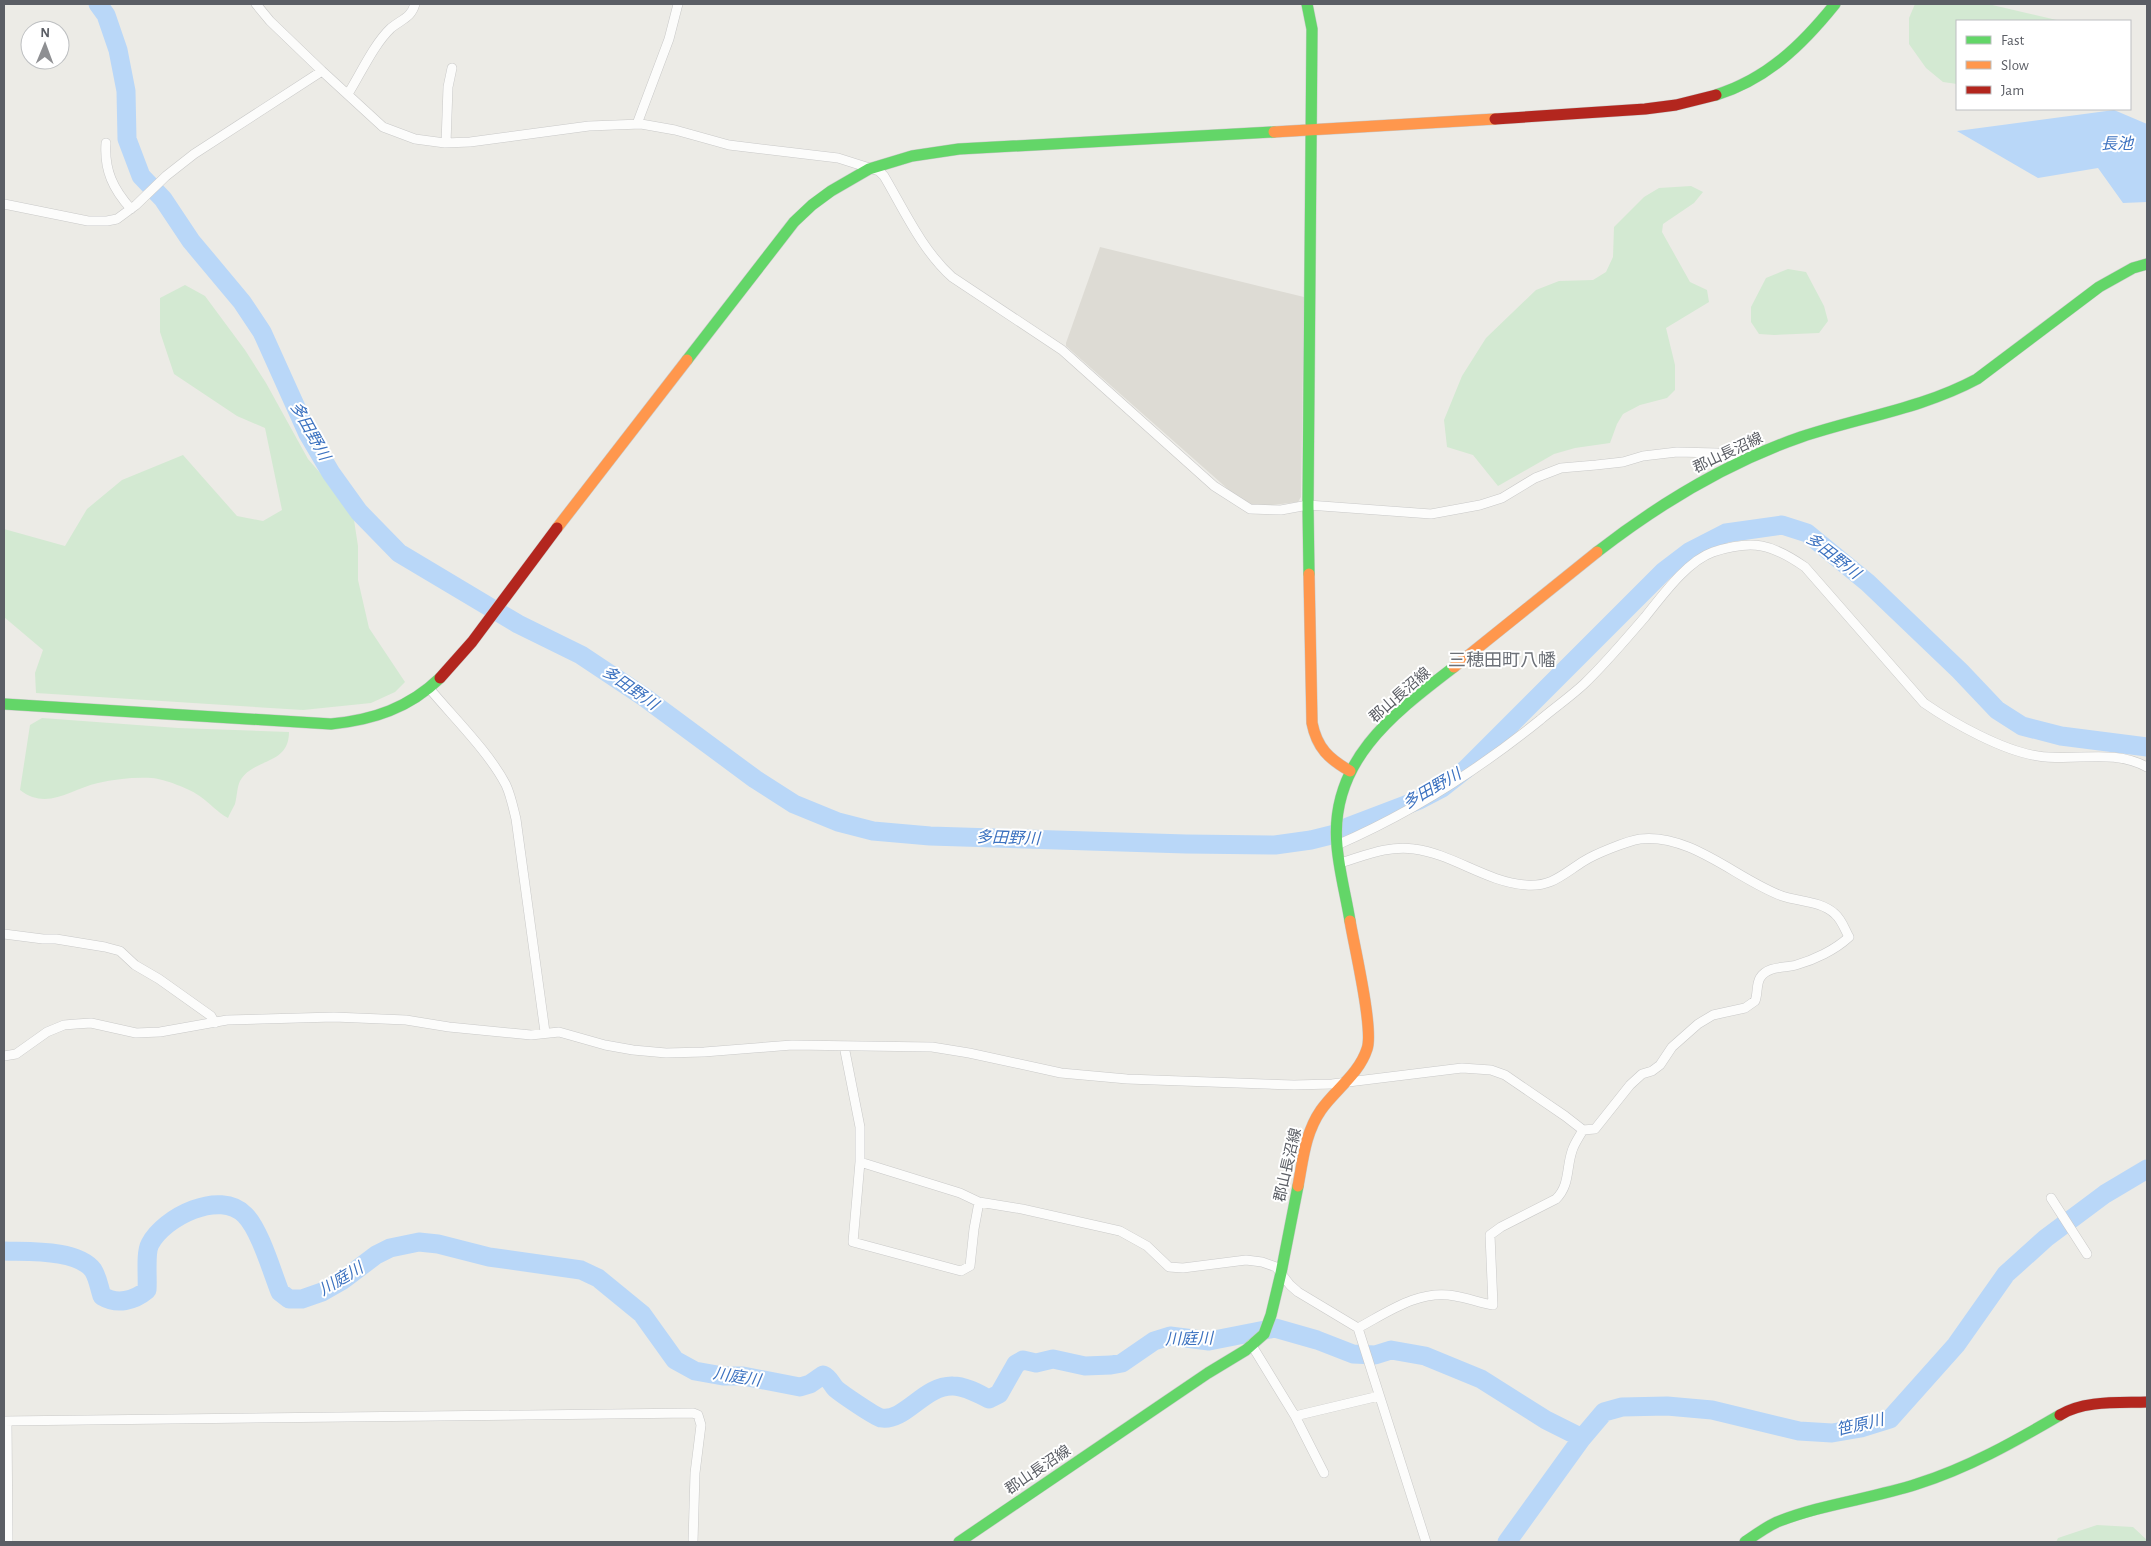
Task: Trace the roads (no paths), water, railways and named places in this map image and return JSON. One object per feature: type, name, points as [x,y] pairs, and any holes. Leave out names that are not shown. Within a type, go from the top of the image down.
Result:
[{"type":"street","points":[[256,4],[270,21],[383,127],[415,139],[446,143],[516,137],[589,126],[637,124],[675,130],[729,145],[838,158],[879,171],[884,176],[920,239],[940,267],[952,277],[1062,350],[1226,494],[1250,510],[1281,510],[1308,505],[1431,514],[1480,505],[1502,498],[1535,478],[1561,468],[1623,462],[1644,456],[1677,452],[1716,453],[1742,461]]},
{"type":"street","points":[[348,94],[378,44],[390,29],[413,12],[415,4]]},
{"type":"street","points":[[637,124],[668,40],[678,4]]},
{"type":"street","points":[[1307,4],[1312,29],[1308,505],[1313,732],[1314,740],[1326,757],[1350,770]]},
{"type":"street","points":[[4,704],[330,724],[378,717],[410,702],[429,688],[484,627],[518,578],[794,222],[831,189],[904,156],[933,151],[1645,109],[1707,99],[1747,83],[1787,58],[1809,37],[1835,4]]},
{"type":"street","points":[[446,143],[448,87],[452,68]]},
{"type":"street","points":[[4,204],[88,221],[107,222],[117,219],[194,154],[322,71]]},
{"type":"street","points":[[106,143],[107,164],[112,184],[133,207]]},
{"type":"street","name":"郡山長沼線","points":[[959,1542],[1208,1373],[1246,1350],[1252,1342],[1264,1334],[1271,1316],[1281,1273],[1308,1133],[1322,1110],[1348,1082],[1368,1048],[1366,1019],[1337,846],[1337,827],[1344,789],[1350,770],[1368,744],[1397,713],[1582,563],[1650,513],[1701,480],[1742,461],[1817,431],[1909,408],[1959,390],[1977,379],[2099,287],[2133,268],[2147,264]]},
{"type":"street","points":[[1337,846],[1374,829],[1437,794],[1504,749],[1583,685],[1626,639],[1683,572],[1712,553],[1759,544],[1785,554],[1805,568],[1924,703],[1942,716],[2008,748],[2039,756],[2127,758],[2147,767]]},
{"type":"street","points":[[429,688],[492,763],[511,798],[516,819],[545,1032]]},
{"type":"street","points":[[4,1056],[16,1054],[47,1032],[64,1026],[91,1023],[136,1033],[160,1032],[215,1022],[255,1018],[334,1017],[406,1020],[510,1034],[567,1033],[606,1045],[666,1052],[704,1052],[792,1045],[908,1045],[977,1054],[1040,1070],[1092,1077],[1294,1085],[1348,1082],[1462,1068],[1491,1070],[1513,1080],[1583,1130],[1595,1129],[1630,1085],[1642,1074],[1652,1071],[1660,1065],[1672,1047],[1698,1024],[1713,1015],[1745,1008],[1755,1001],[1758,984],[1764,974],[1781,967],[1796,965],[1830,950],[1844,942],[1848,937],[1835,914],[1820,904],[1781,895],[1710,857],[1665,840],[1639,839],[1593,856],[1550,883],[1526,885],[1489,876],[1447,858],[1414,849],[1384,850],[1340,863]]},
{"type":"street","points":[[4,934],[56,939],[120,951],[135,965],[159,979],[211,1016],[215,1022]]},
{"type":"street","points":[[844,1046],[860,1127],[860,1162],[853,1242],[961,1271],[965,1270],[970,1266],[979,1202]]},
{"type":"street","points":[[1358,1328],[1412,1299],[1426,1296],[1454,1296],[1492,1305],[1490,1234],[1556,1199],[1562,1193],[1566,1186],[1572,1151],[1583,1130]]},
{"type":"street","points":[[860,1162],[960,1193],[979,1202],[1022,1209],[1120,1231],[1147,1246],[1169,1267],[1183,1268],[1254,1260],[1276,1267],[1298,1292],[1358,1328],[1426,1542]]},
{"type":"street","points":[[2052,1198],[2087,1254]]},
{"type":"street","points":[[1252,1342],[1295,1416],[1324,1473]]},
{"type":"street","points":[[1295,1416],[1379,1396]]},
{"type":"street","points":[[1745,1542],[1796,1515],[1915,1485],[1946,1474],[2010,1445],[2066,1410],[2092,1405],[2147,1402]]},
{"type":"street","points":[[8,1542],[5,1421],[205,1420],[360,1416],[566,1416],[693,1413],[698,1415],[701,1425],[695,1473],[693,1542]]},
{"type":"water","name":"長池","points":[[2114,110],[2147,124],[2147,202],[2123,203],[2098,168],[2038,178],[1957,131]]},
{"type":"waterway","name":"多田野川","points":[[98,4],[106,15],[118,50],[126,91],[127,139],[141,176],[163,199],[191,241],[242,302],[262,332],[308,434],[331,473],[359,512],[399,553],[518,624],[581,655],[644,697],[755,779],[794,804],[838,822],[873,831],[930,836],[1186,844],[1275,845],[1311,840],[1339,833],[1348,827],[1419,800],[1442,788],[1466,769],[1664,571],[1689,552],[1726,533],[1782,525],[1807,533],[1868,583],[1960,671],[1997,710],[2022,726],[2061,736],[2147,747]]},
{"type":"waterway","name":"笹原川","points":[[1507,1542],[1582,1438],[1604,1412],[1622,1407],[1667,1406],[1712,1410],[1799,1431],[1832,1433],[1861,1428],[1890,1419],[1956,1345],[2006,1274],[2046,1238],[2105,1194],[2147,1169]]},
{"type":"waterway","name":"川庭川","points":[[4,1251],[52,1253],[76,1258],[86,1263],[93,1270],[102,1296],[119,1301],[131,1299],[147,1290],[148,1248],[157,1234],[167,1224],[193,1210],[222,1205],[234,1208],[245,1215],[250,1222],[261,1241],[280,1292],[289,1299],[302,1299],[322,1292],[343,1280],[376,1255],[390,1248],[419,1242],[438,1244],[489,1257],[581,1270],[598,1278],[642,1314],[675,1360],[695,1371],[723,1376],[743,1376],[800,1387],[810,1384],[823,1375],[839,1392],[881,1418],[890,1418],[898,1415],[933,1391],[943,1387],[962,1387],[989,1399],[999,1394],[1016,1364],[1023,1360],[1036,1363],[1053,1359],[1085,1366],[1111,1365],[1122,1363],[1154,1341],[1170,1336],[1209,1341],[1275,1328],[1317,1340],[1353,1354],[1375,1355],[1391,1350],[1425,1356],[1481,1379],[1546,1420],[1582,1438]]},
{"type":"district","name":"三穂田町八幡","points":[[1502,661]]}]
